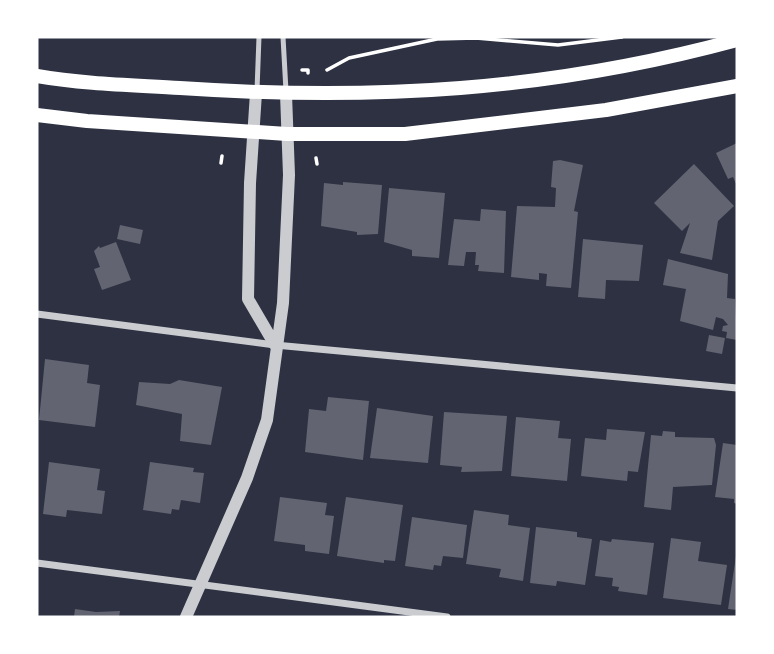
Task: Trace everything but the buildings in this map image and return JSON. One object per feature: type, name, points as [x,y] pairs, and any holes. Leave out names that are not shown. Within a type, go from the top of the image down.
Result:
[{"type":"main road","points":[[37,76],[256,93],[436,92],[519,84],[737,40]]},
{"type":"main road","points":[[37,115],[254,133],[405,134],[606,110],[737,86]]},
{"type":"street","points":[[256,93],[248,299],[275,345]]},
{"type":"street","points":[[186,617],[247,478],[267,420],[275,345],[283,303],[289,175],[286,94]]},
{"type":"street","points":[[37,314],[275,345],[737,388]]},
{"type":"street","points":[[37,563],[447,617]]},
{"type":"lane","points":[[256,93],[258,37]]},
{"type":"lane","points":[[283,37],[286,94]]},
{"type":"path","points":[[327,70],[349,58],[415,42],[497,38],[558,45],[622,37]]},
{"type":"path","points":[[302,70],[308,70],[308,73]]},
{"type":"path","points":[[221,163],[222,156]]},
{"type":"path","points":[[316,158],[317,164]]}]
